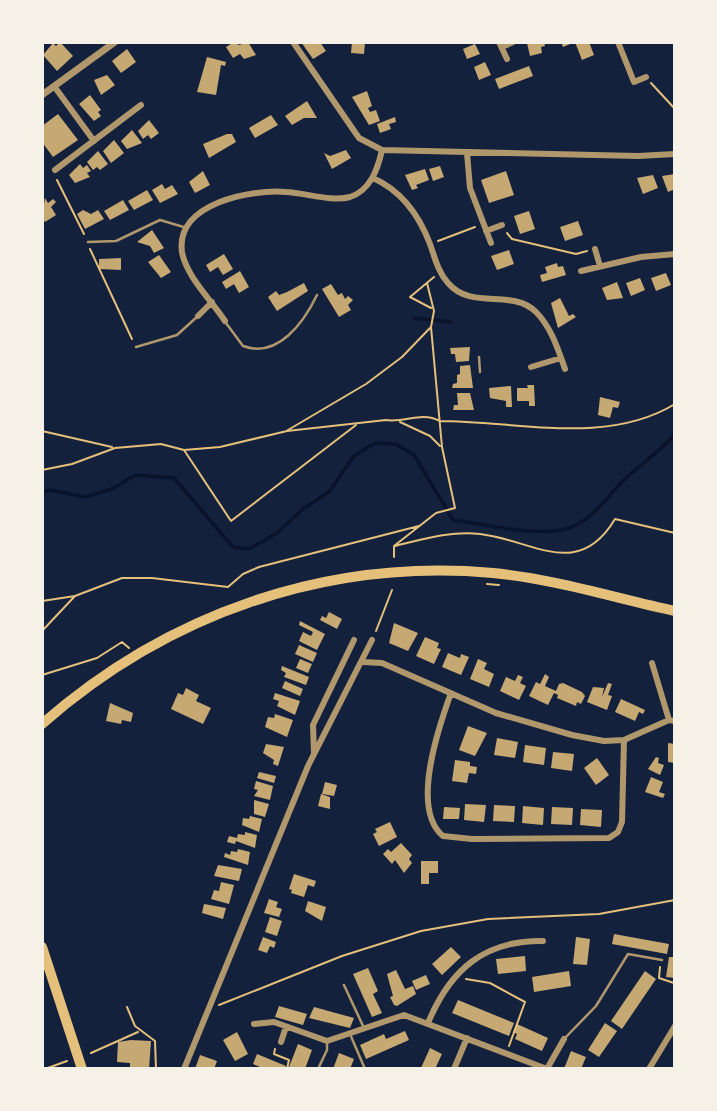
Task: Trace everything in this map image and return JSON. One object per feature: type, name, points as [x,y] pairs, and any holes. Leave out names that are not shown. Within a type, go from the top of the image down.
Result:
[{"type":"main road","points":[[42,724],[134,656],[190,624],[258,597],[344,577],[394,573],[493,573],[591,590],[675,611]]},
{"type":"main road","points":[[42,947],[74,1059],[81,1069]]},
{"type":"street","points":[[42,95],[115,42]]},
{"type":"street","points":[[293,42],[359,138],[382,150],[638,156],[675,154]]},
{"type":"street","points":[[507,59],[500,45],[513,42]]},
{"type":"street","points":[[618,42],[634,82],[646,77]]},
{"type":"street","points":[[54,86],[94,141]]},
{"type":"street","points":[[66,176],[56,170],[141,105]]},
{"type":"street","points":[[225,321],[194,277],[182,254],[182,241],[187,228],[197,216],[230,199],[254,192],[284,191],[337,198],[351,197],[373,178],[382,150]]},
{"type":"street","points":[[467,153],[470,188],[491,243]]},
{"type":"street","points":[[373,178],[391,187],[414,212],[442,274],[454,288],[476,299],[514,300],[526,305],[543,320],[565,369]]},
{"type":"street","points":[[486,231],[502,225]]},
{"type":"street","points":[[595,249],[600,266]]},
{"type":"street","points":[[581,271],[675,254]]},
{"type":"street","points":[[198,316],[212,302]]},
{"type":"street","points":[[531,367],[561,358]]},
{"type":"street","points":[[314,754],[313,725],[354,640]]},
{"type":"street","points":[[184,1069],[314,754],[372,640]]},
{"type":"street","points":[[363,662],[382,663],[496,713],[548,730],[604,741],[624,740],[672,721],[652,663]]},
{"type":"street","points":[[452,693],[437,735],[430,771],[432,821],[443,836],[472,839],[609,838],[618,832],[622,822],[624,740]]},
{"type":"street","points":[[428,1023],[443,989],[456,972],[473,960],[507,945],[524,940],[543,941]]},
{"type":"street","points":[[254,1024],[274,1022],[327,1041],[404,1015],[548,1068],[564,1039]]},
{"type":"street","points":[[649,1069],[675,1026]]},
{"type":"street","points":[[281,1042],[286,1027]]},
{"type":"street","points":[[454,1069],[467,1038]]},
{"type":"lane","points":[[88,242],[116,241],[160,220],[187,228]]},
{"type":"lane","points":[[225,321],[243,346],[263,349],[285,339],[295,330],[317,295]]},
{"type":"lane","points":[[136,347],[177,335],[198,316]]},
{"type":"lane","points":[[479,357],[480,372]]},
{"type":"lane","points":[[564,1039],[596,1006],[628,954],[662,960]]},
{"type":"lane","points":[[344,985],[364,1028]]},
{"type":"lane","points":[[350,1034],[365,1069]]},
{"type":"lane","points":[[318,1069],[327,1050],[327,1041]]},
{"type":"path","points":[[646,77],[675,109]]},
{"type":"path","points":[[56,170],[98,271],[136,347]]},
{"type":"path","points":[[430,244],[483,223]]},
{"type":"path","points":[[502,225],[512,239],[576,254],[595,249]]},
{"type":"path","points":[[394,546],[436,513],[455,508],[442,447],[431,327],[434,310],[428,283],[410,297],[434,310]]},
{"type":"path","points":[[287,431],[366,384],[402,357],[431,327]]},
{"type":"path","points":[[399,422],[423,415],[440,421],[614,426],[675,404]]},
{"type":"path","points":[[42,470],[72,464],[115,448],[161,444],[184,450],[220,447],[287,431],[386,420],[399,422],[429,436],[442,447]]},
{"type":"path","points":[[184,450],[231,521],[357,424]]},
{"type":"path","points":[[42,430],[115,448]]},
{"type":"path","points":[[394,546],[447,533],[480,534],[560,555],[589,547],[605,537],[615,519],[675,533]]},
{"type":"path","points":[[42,601],[75,596],[122,578],[152,578],[228,587],[243,574],[259,566],[419,526]]},
{"type":"path","points":[[394,546],[394,557]]},
{"type":"path","points":[[478,583],[505,586]]},
{"type":"path","points":[[372,640],[392,592],[387,589]]},
{"type":"path","points":[[42,631],[75,596]]},
{"type":"path","points":[[42,676],[97,658],[122,642],[128,645],[134,656]]},
{"type":"path","points":[[207,1010],[342,956],[421,931],[488,919],[599,914],[675,900]]},
{"type":"path","points":[[662,960],[659,978],[674,983],[675,980]]},
{"type":"path","points":[[456,972],[464,978],[490,983],[525,1002],[505,1054]]},
{"type":"path","points":[[127,1007],[139,1031],[155,1041],[156,1069]]},
{"type":"path","points":[[91,1053],[139,1031]]},
{"type":"path","points":[[281,1042],[274,1054],[289,1060],[288,1069]]},
{"type":"path","points":[[45,1069],[74,1059]]},
{"type":"building","points":[[60,42],[73,56],[57,71],[43,55],[53,43],[56,46]]},
{"type":"building","points":[[234,42],[239,45],[248,42],[256,55],[244,59],[240,54],[233,58],[226,47]]},
{"type":"building","points":[[301,42],[320,42],[326,51],[313,59]]},
{"type":"building","points":[[352,42],[365,42],[364,54],[351,53]]},
{"type":"building","points":[[544,42],[542,53],[530,56],[527,43]]},
{"type":"building","points":[[561,42],[575,42],[563,47]]},
{"type":"building","points":[[575,42],[589,42],[594,55],[582,60]]},
{"type":"building","points":[[475,44],[480,54],[467,59],[463,49]]},
{"type":"building","points":[[127,49],[136,62],[121,73],[112,61]]},
{"type":"building","points":[[207,57],[226,62],[225,66],[221,65],[216,95],[197,92]]},
{"type":"building","points":[[485,62],[491,75],[479,80],[474,67]]},
{"type":"building","points":[[529,66],[533,76],[499,89],[495,79]]},
{"type":"building","points":[[107,75],[115,85],[101,95],[94,80]]},
{"type":"building","points":[[367,91],[372,106],[368,108],[370,112],[376,110],[380,121],[369,125],[352,97]]},
{"type":"building","points":[[90,95],[101,110],[98,112],[101,116],[94,121],[79,104]]},
{"type":"building","points":[[307,101],[317,118],[304,118],[292,125],[285,116]]},
{"type":"building","points":[[58,114],[78,140],[53,157],[42,142],[42,126]]},
{"type":"building","points":[[271,115],[278,125],[255,138],[249,128]]},
{"type":"building","points":[[395,117],[396,122],[389,124],[391,129],[380,133],[377,124]]},
{"type":"building","points":[[149,120],[159,133],[151,139],[148,135],[143,139],[138,131]]},
{"type":"building","points":[[132,130],[142,143],[127,149],[121,141]]},
{"type":"building","points":[[232,134],[236,142],[209,158],[203,144]]},
{"type":"building","points":[[114,140],[124,153],[111,163],[103,151]]},
{"type":"building","points":[[346,150],[351,158],[332,169],[324,153],[330,156]]},
{"type":"building","points":[[98,151],[108,164],[100,170],[97,167],[93,170],[87,162]]},
{"type":"building","points":[[80,164],[83,168],[87,165],[91,171],[87,173],[90,177],[75,183],[69,175]]},
{"type":"building","points":[[440,166],[444,177],[433,181],[429,169]]},
{"type":"building","points":[[425,169],[429,180],[416,185],[418,188],[412,190],[405,175]]},
{"type":"building","points":[[203,171],[210,185],[195,193],[189,182]]},
{"type":"building","points":[[506,171],[514,195],[489,203],[481,180]]},
{"type":"building","points":[[675,174],[675,189],[668,192],[662,176]]},
{"type":"building","points":[[653,175],[658,188],[643,194],[637,178]]},
{"type":"building","points":[[162,184],[165,189],[172,185],[178,194],[160,203],[152,190]]},
{"type":"building","points":[[147,190],[153,200],[134,210],[128,201]]},
{"type":"building","points":[[45,198],[48,203],[53,199],[56,202],[51,207],[56,215],[45,222],[42,217]]},
{"type":"building","points":[[123,200],[129,210],[110,220],[104,211]]},
{"type":"building","points":[[83,210],[91,214],[98,210],[104,219],[85,229],[77,214]]},
{"type":"building","points":[[529,211],[535,229],[520,234],[514,216]]},
{"type":"building","points":[[578,221],[583,235],[565,241],[560,227]]},
{"type":"building","points":[[152,230],[164,248],[154,253],[150,246],[137,242]]},
{"type":"building","points":[[509,250],[514,264],[497,270],[491,256]]},
{"type":"building","points":[[224,254],[233,269],[223,275],[218,267],[210,272],[206,265]]},
{"type":"building","points":[[159,255],[171,272],[161,278],[148,262]]},
{"type":"building","points":[[121,258],[121,270],[99,269],[99,259]]},
{"type":"building","points":[[557,263],[558,267],[563,266],[566,275],[542,282],[540,275],[547,273],[545,267]]},
{"type":"building","points":[[240,271],[249,287],[239,293],[234,284],[226,289],[222,282]]},
{"type":"building","points":[[666,273],[671,285],[656,291],[651,278]]},
{"type":"building","points":[[640,278],[645,290],[631,296],[626,283]]},
{"type":"building","points":[[617,282],[623,298],[607,300],[602,288]]},
{"type":"building","points":[[304,283],[308,291],[277,311],[268,297],[276,291],[279,295]]},
{"type":"building","points":[[331,284],[338,295],[342,293],[345,299],[348,296],[353,300],[348,305],[351,310],[339,317],[322,289]]},
{"type":"building","points":[[560,298],[569,316],[573,314],[576,317],[558,328],[551,303]]},
{"type":"building","points":[[470,347],[469,361],[456,362],[455,354],[451,354],[450,348]]},
{"type":"building","points":[[470,365],[473,388],[452,388],[453,384],[457,383],[460,366]]},
{"type":"building","points":[[527,385],[534,385],[535,406],[529,406],[529,401],[517,401],[517,388],[528,388]]},
{"type":"building","points":[[511,386],[512,407],[506,407],[506,401],[490,398],[489,388]]},
{"type":"building","points":[[457,393],[470,393],[474,410],[453,410],[454,405],[458,405]]},
{"type":"building","points":[[600,397],[620,402],[618,408],[613,407],[610,418],[598,415]]},
{"type":"building","points":[[329,612],[342,619],[337,629],[320,620],[322,616],[326,618]]},
{"type":"building","points":[[300,621],[325,634],[317,650],[299,641],[303,632],[311,636],[313,632],[299,625]]},
{"type":"building","points":[[394,623],[418,633],[408,651],[389,643]]},
{"type":"building","points":[[425,637],[439,643],[437,648],[441,649],[434,664],[416,656]]},
{"type":"building","points":[[299,645],[317,653],[313,662],[295,654]]},
{"type":"building","points":[[448,653],[460,658],[461,654],[469,657],[461,675],[442,667]]},
{"type":"building","points":[[300,659],[312,664],[308,673],[296,668]]},
{"type":"building","points":[[478,659],[487,663],[484,669],[494,674],[489,687],[470,679]]},
{"type":"building","points":[[282,666],[309,677],[306,685],[284,677],[286,673],[281,670]]},
{"type":"building","points":[[545,674],[549,677],[545,686],[556,691],[559,684],[563,683],[582,692],[585,696],[581,704],[577,702],[576,706],[557,698],[558,695],[554,693],[548,705],[529,696],[536,682],[540,684]]},
{"type":"building","points":[[518,675],[523,677],[520,683],[526,686],[519,700],[500,691],[506,677],[515,681]]},
{"type":"building","points":[[285,681],[303,689],[300,696],[282,688]]},
{"type":"building","points":[[608,683],[612,684],[608,695],[612,696],[607,710],[587,702],[593,687],[604,688],[602,697]]},
{"type":"building","points":[[186,688],[199,695],[196,701],[211,708],[203,724],[171,709],[178,693],[183,695]]},
{"type":"building","points":[[275,693],[300,701],[295,715],[277,706],[279,701],[273,699]]},
{"type":"building","points":[[621,699],[645,710],[643,714],[639,712],[635,721],[615,712]]},
{"type":"building","points":[[110,703],[133,713],[131,722],[122,720],[121,724],[106,721]]},
{"type":"building","points":[[275,714],[293,720],[287,737],[265,727],[268,717],[274,718]]},
{"type":"building","points":[[468,726],[487,733],[475,756],[459,750]]},
{"type":"building","points":[[497,738],[518,742],[515,758],[494,755]]},
{"type":"building","points":[[668,743],[675,744],[675,763],[668,762]]},
{"type":"building","points":[[266,744],[284,747],[278,766],[263,753]]},
{"type":"building","points":[[525,745],[546,748],[544,765],[523,762]]},
{"type":"building","points":[[553,752],[574,754],[572,771],[551,768]]},
{"type":"building","points":[[656,757],[659,758],[658,763],[664,765],[660,775],[648,769]]},
{"type":"building","points":[[597,758],[609,775],[596,785],[584,768]]},
{"type":"building","points":[[455,760],[470,762],[470,766],[477,767],[476,774],[469,773],[467,783],[452,781]]},
{"type":"building","points":[[259,772],[276,776],[274,783],[257,778]]},
{"type":"building","points":[[651,777],[663,782],[659,792],[665,794],[663,798],[645,792]]},
{"type":"building","points":[[256,781],[273,786],[270,800],[254,796],[258,790],[254,789]]},
{"type":"building","points":[[325,782],[337,785],[334,796],[322,794]]},
{"type":"building","points":[[321,794],[330,797],[330,809],[318,806]]},
{"type":"building","points":[[254,800],[269,804],[265,817],[254,814]]},
{"type":"building","points":[[465,804],[486,805],[484,822],[464,820]]},
{"type":"building","points":[[494,805],[515,806],[514,822],[493,821]]},
{"type":"building","points":[[523,806],[544,808],[543,825],[522,823]]},
{"type":"building","points":[[444,807],[460,808],[459,819],[443,819]]},
{"type":"building","points":[[552,807],[573,808],[572,825],[551,824]]},
{"type":"building","points":[[581,809],[602,810],[601,827],[580,825]]},
{"type":"building","points":[[250,816],[262,819],[259,832],[242,825],[243,818],[249,819]]},
{"type":"building","points":[[390,822],[397,837],[379,846],[373,834],[377,832],[375,829]]},
{"type":"building","points":[[245,832],[257,835],[255,848],[236,841],[235,844],[227,842],[229,836],[237,838],[238,834],[245,835]]},
{"type":"building","points":[[401,843],[412,855],[409,859],[412,863],[404,873],[395,860],[392,864],[383,854],[388,849],[391,852]]},
{"type":"building","points":[[238,849],[250,852],[248,865],[224,857],[225,853],[230,855],[231,851],[237,852]]},
{"type":"building","points":[[421,861],[438,861],[438,873],[429,873],[429,884],[421,884]]},
{"type":"building","points":[[218,865],[242,869],[239,881],[214,876]]},
{"type":"building","points":[[294,874],[316,881],[314,887],[308,885],[304,897],[291,893],[292,890],[289,889]]},
{"type":"building","points":[[221,882],[234,885],[229,904],[211,899],[214,890],[219,891]]},
{"type":"building","points":[[269,899],[278,902],[276,907],[282,909],[279,917],[264,913]]},
{"type":"building","points":[[308,901],[326,907],[322,921],[305,911]]},
{"type":"building","points":[[204,904],[226,908],[223,919],[202,913]]},
{"type":"building","points":[[270,917],[282,921],[277,936],[265,932]]},
{"type":"building","points":[[614,934],[669,944],[667,954],[612,944]]},
{"type":"building","points":[[263,937],[276,942],[274,948],[270,946],[267,953],[258,950]]},
{"type":"building","points":[[576,937],[590,939],[587,965],[573,964]]},
{"type":"building","points":[[451,947],[461,957],[442,975],[432,964]]},
{"type":"building","points":[[525,956],[526,971],[498,974],[496,959]]},
{"type":"building","points":[[669,957],[675,957],[675,978],[666,977]]},
{"type":"building","points":[[368,968],[378,991],[373,994],[382,1013],[372,1017],[353,974]]},
{"type":"building","points":[[396,970],[405,989],[413,986],[416,994],[397,1006],[390,997],[393,996],[387,974]]},
{"type":"building","points":[[569,971],[571,986],[534,992],[532,977]]},
{"type":"building","points":[[645,971],[656,979],[622,1029],[611,1021]]},
{"type":"building","points":[[426,975],[430,984],[416,990],[412,981]]},
{"type":"building","points":[[458,1000],[514,1023],[509,1036],[452,1013]]},
{"type":"building","points":[[279,1006],[307,1014],[303,1025],[275,1017]]},
{"type":"building","points":[[314,1007],[354,1018],[350,1028],[309,1018]]},
{"type":"building","points":[[605,1023],[617,1031],[599,1057],[588,1050]]},
{"type":"building","points":[[517,1024],[548,1038],[542,1051],[515,1039],[517,1034],[513,1032]]},
{"type":"building","points":[[405,1031],[409,1040],[366,1059],[360,1045],[384,1034],[386,1039]]},
{"type":"building","points":[[237,1032],[248,1054],[235,1061],[223,1040]]},
{"type":"building","points":[[151,1041],[149,1069],[130,1069],[130,1063],[117,1062],[118,1042]]},
{"type":"building","points":[[298,1044],[312,1050],[305,1069],[289,1067]]},
{"type":"building","points":[[430,1048],[442,1054],[435,1069],[423,1069],[421,1068]]},
{"type":"building","points":[[571,1051],[586,1057],[581,1069],[564,1069]]},
{"type":"building","points":[[339,1053],[354,1059],[350,1069],[333,1069]]},
{"type":"building","points":[[257,1054],[286,1066],[285,1069],[265,1069],[253,1064]]},
{"type":"building","points":[[200,1055],[217,1061],[214,1069],[195,1069]]},
{"type":"waterway","points":[[414,318],[451,322]]},
{"type":"waterway","points":[[42,492],[50,490],[86,497],[114,488],[135,475],[174,478],[233,547],[249,549],[277,533],[303,509],[329,492],[354,456],[375,443],[396,444],[414,455],[453,520],[526,531],[554,531],[575,526],[583,521],[675,434]]}]
